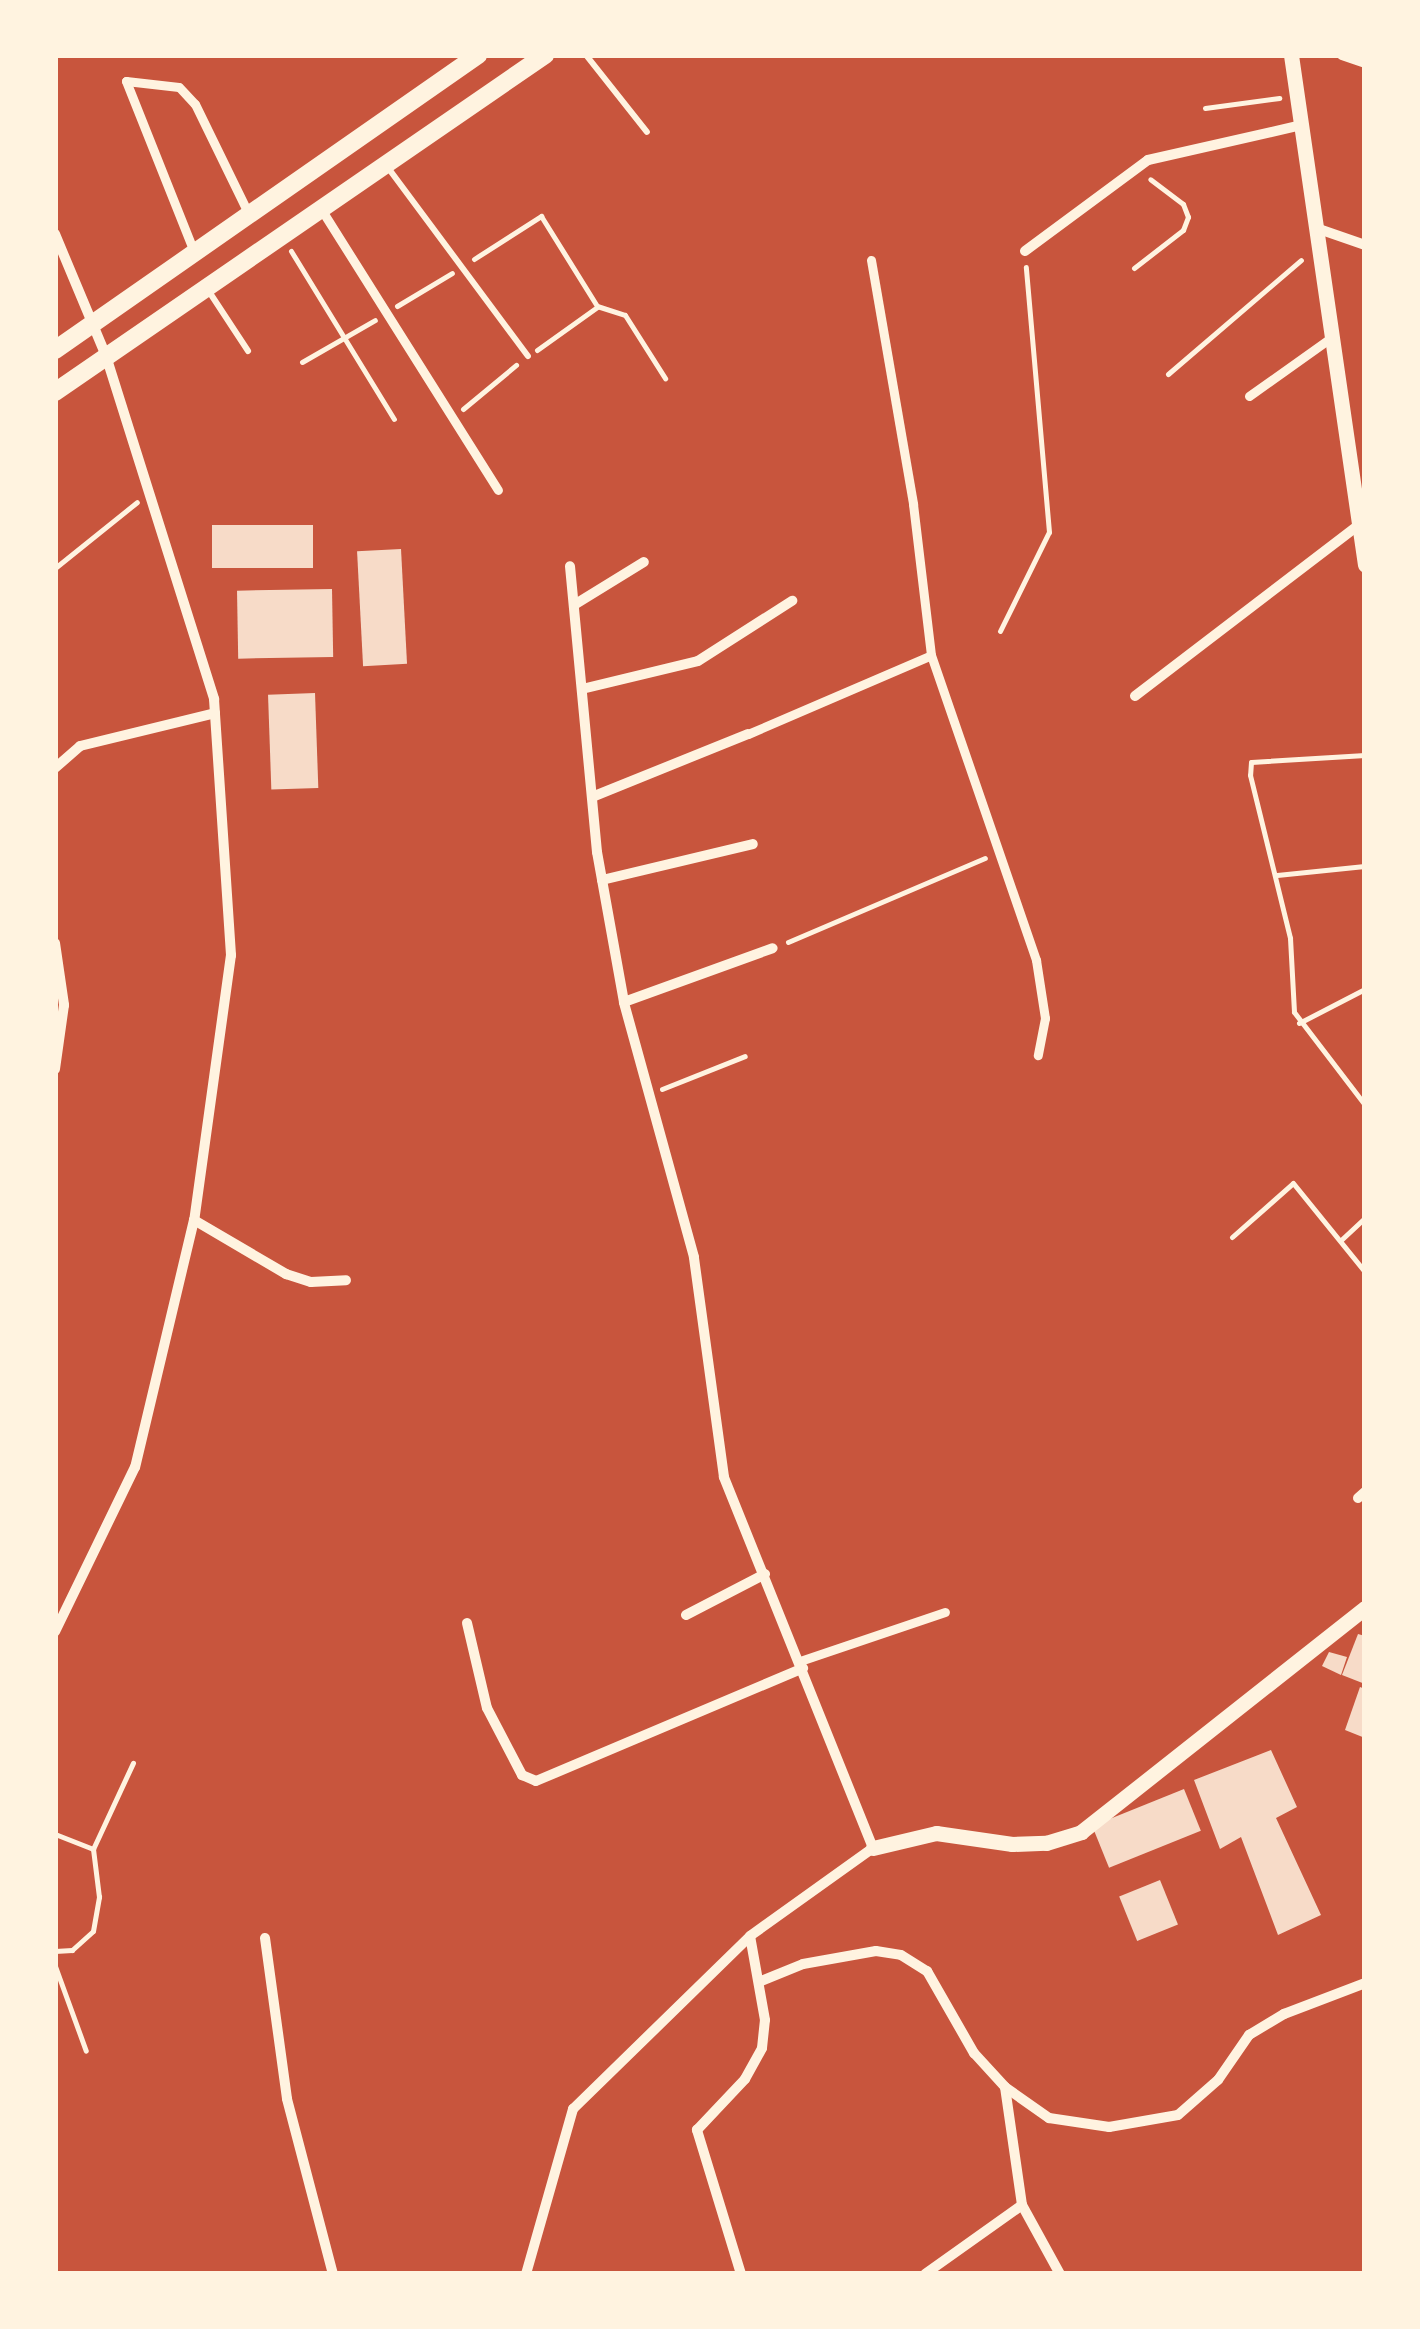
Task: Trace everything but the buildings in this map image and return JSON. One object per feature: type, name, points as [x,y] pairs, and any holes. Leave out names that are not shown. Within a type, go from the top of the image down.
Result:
[{"type":"main road","points":[[55,350],[478,55]]},
{"type":"main road","points":[[55,392],[544,55]]},
{"type":"street","points":[[1292,55],[1365,566]]},
{"type":"street","points":[[1342,55],[1365,63]]},
{"type":"street","points":[[195,255],[126,81],[179,87],[195,104],[250,217]]},
{"type":"street","points":[[1025,251],[1148,160],[1302,125]]},
{"type":"street","points":[[321,208],[498,490]]},
{"type":"street","points":[[55,234],[106,356],[151,491],[215,713],[230,954],[194,1220],[136,1467],[55,1632]]},
{"type":"street","points":[[1318,236],[1365,245]]},
{"type":"street","points":[[871,260],[914,504],[930,656],[1044,990],[1038,1055]]},
{"type":"street","points":[[1249,396],[1332,337]]},
{"type":"street","points":[[1136,696],[1359,525]]},
{"type":"street","points":[[574,605],[644,562]]},
{"type":"street","points":[[570,566],[602,880],[624,1002],[694,1257],[724,1477],[873,1848]]},
{"type":"street","points":[[582,688],[698,661],[792,601]]},
{"type":"street","points":[[592,796],[930,656]]},
{"type":"street","points":[[55,768],[80,746],[215,713]]},
{"type":"street","points":[[602,880],[753,844]]},
{"type":"street","points":[[55,943],[64,1005],[55,1069]]},
{"type":"street","points":[[624,1002],[773,948]]},
{"type":"street","points":[[194,1220],[286,1274],[311,1282],[346,1280]]},
{"type":"street","points":[[686,1615],[764,1574]]},
{"type":"street","points":[[526,2274],[573,2109],[750,1936],[873,1848],[936,1834],[1029,1844],[1080,1832],[1365,1608]]},
{"type":"street","points":[[467,1623],[487,1708],[522,1775],[536,1780],[801,1665],[945,1612]]},
{"type":"street","points":[[740,2274],[698,2130],[745,2080],[762,2048],[760,1981],[750,1936]]},
{"type":"street","points":[[264,1938],[287,2099],[333,2274]]},
{"type":"street","points":[[760,1981],[803,1964],[876,1951],[901,1955],[927,1971],[974,2054],[1005,2087],[1048,2118],[1109,2128],[1178,2116],[1218,2080],[1249,2035],[1284,2014],[1365,1983]]},
{"type":"street","points":[[1005,2087],[1022,2204],[1060,2274]]},
{"type":"street","points":[[925,2274],[1022,2204]]},
{"type":"lane","points":[[586,55],[647,132]]},
{"type":"lane","points":[[385,164],[528,356]]},
{"type":"lane","points":[[206,288],[248,352]]},
{"type":"path","points":[[1204,108],[1297,96]]},
{"type":"path","points":[[1134,268],[1182,230],[1188,217],[1183,204],[1136,168]]},
{"type":"path","points":[[461,268],[540,216],[597,306],[625,315],[665,378]]},
{"type":"path","points":[[281,236],[394,418]]},
{"type":"path","points":[[1168,374],[1318,236]]},
{"type":"path","points":[[1000,632],[1049,532],[1025,251]]},
{"type":"path","points":[[55,568],[151,491]]},
{"type":"path","points":[[1365,755],[1251,762],[1253,794],[1276,875],[1299,1023],[1365,1105]]},
{"type":"path","points":[[773,948],[996,853]]},
{"type":"path","points":[[1276,875],[1365,866]]},
{"type":"path","points":[[1299,1023],[1365,988]]},
{"type":"path","points":[[650,1094],[744,1056]]},
{"type":"path","points":[[1232,1236],[1294,1184],[1365,1272]]},
{"type":"path","points":[[1341,1240],[1365,1218]]},
{"type":"path","points":[[55,1951],[72,1950],[93,1931],[98,1897],[93,1849],[133,1762]]},
{"type":"path","points":[[55,1834],[93,1849]]},
{"type":"path","points":[[55,1966],[86,2051]]}]
